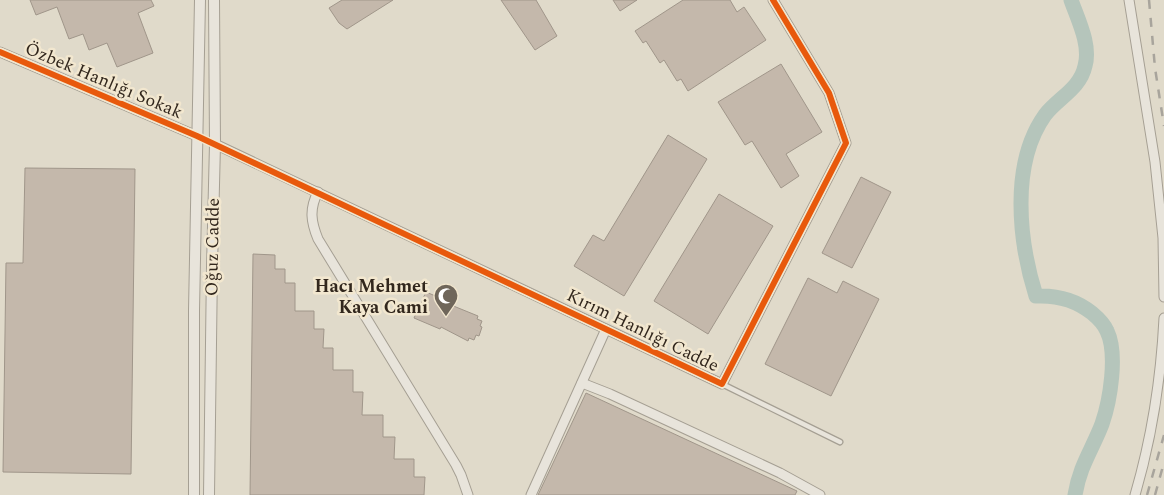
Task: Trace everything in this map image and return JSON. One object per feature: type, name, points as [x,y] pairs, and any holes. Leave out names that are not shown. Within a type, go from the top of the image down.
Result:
[{"type":"street","name":"Oğuz Cadde","points":[[194,495],[194,311],[200,0]]},
{"type":"street","name":"Oğuz Cadde","points":[[209,495],[215,144],[214,0]]},
{"type":"street","name":"Kırım Hanlığı Cadde","points":[[215,144],[722,384],[846,143],[829,93],[773,0]]},
{"type":"street","points":[[1129,0],[1155,162],[1163,238],[1164,297]]},
{"type":"street","name":"Özbek Hanlığı Sokak","points":[[0,52],[197,136]]},
{"type":"street","points":[[197,136],[215,144]]},
{"type":"street","points":[[318,192],[311,214],[318,239],[456,465],[468,495]]},
{"type":"street","points":[[1135,495],[1144,466],[1154,413],[1161,364],[1164,318]]},
{"type":"street","points":[[531,495],[606,329]]},
{"type":"street","points":[[582,383],[780,472],[820,495]]},
{"type":"lane","points":[[722,384],[840,442]]},
{"type":"building","points":[[30,0],[151,0],[154,6],[138,13],[153,53],[117,67],[107,43],[89,50],[83,34],[69,39],[57,7],[36,15]]},
{"type":"building","points":[[342,0],[393,0],[347,29],[339,23],[329,8]]},
{"type":"building","points":[[501,0],[536,0],[557,36],[535,50]]},
{"type":"building","points":[[613,0],[637,0],[620,11]]},
{"type":"building","points":[[683,0],[730,0],[737,12],[744,7],[766,40],[688,91],[681,79],[677,81],[664,60],[660,63],[646,41],[643,43],[635,31]]},
{"type":"building","points":[[781,64],[822,132],[786,154],[799,176],[781,188],[752,141],[745,145],[718,102]]},
{"type":"building","points":[[668,135],[707,159],[624,296],[574,266],[593,235],[604,241]]},
{"type":"building","points":[[25,168],[135,169],[131,474],[3,472],[6,263],[23,263]]},
{"type":"building","points":[[861,177],[891,192],[852,268],[822,253]]},
{"type":"building","points":[[719,194],[773,226],[708,334],[654,301]]},
{"type":"building","points":[[253,254],[275,255],[275,269],[285,269],[285,283],[295,283],[295,311],[314,311],[314,329],[324,329],[323,348],[333,348],[333,370],[353,370],[353,392],[363,392],[362,415],[383,415],[383,437],[395,437],[394,459],[414,459],[414,477],[425,477],[424,495],[250,495]]},
{"type":"building","points":[[808,278],[837,293],[843,281],[879,299],[831,396],[765,364]]},
{"type":"building","name":"Hacı Mehmet Kaya Cami","points":[[426,292],[478,316],[477,319],[482,321],[479,336],[476,335],[474,340],[469,338],[468,341],[441,327],[440,329],[414,318]]},
{"type":"building","points":[[586,393],[797,491],[795,495],[538,495]]},
{"type":"waterway","points":[[1071,0],[1085,41],[1085,66],[1074,87],[1050,109],[1034,135],[1026,156],[1021,204],[1025,252],[1036,296],[1066,299],[1086,308],[1103,324],[1110,341],[1112,378],[1108,403],[1102,424],[1080,475],[1075,495]]},
{"type":"railway","points":[[1149,0],[1155,68],[1164,126]]},
{"type":"railway","points":[[1147,495],[1164,435]]},
{"type":"railway","points":[[1155,495],[1163,466]]},
{"type":"cycle path","points":[[0,52],[197,136],[722,384],[846,143],[829,93],[773,0]]},
{"type":"place","name":"Hacı Mehmet Kaya Cami","points":[[446,317]]}]
